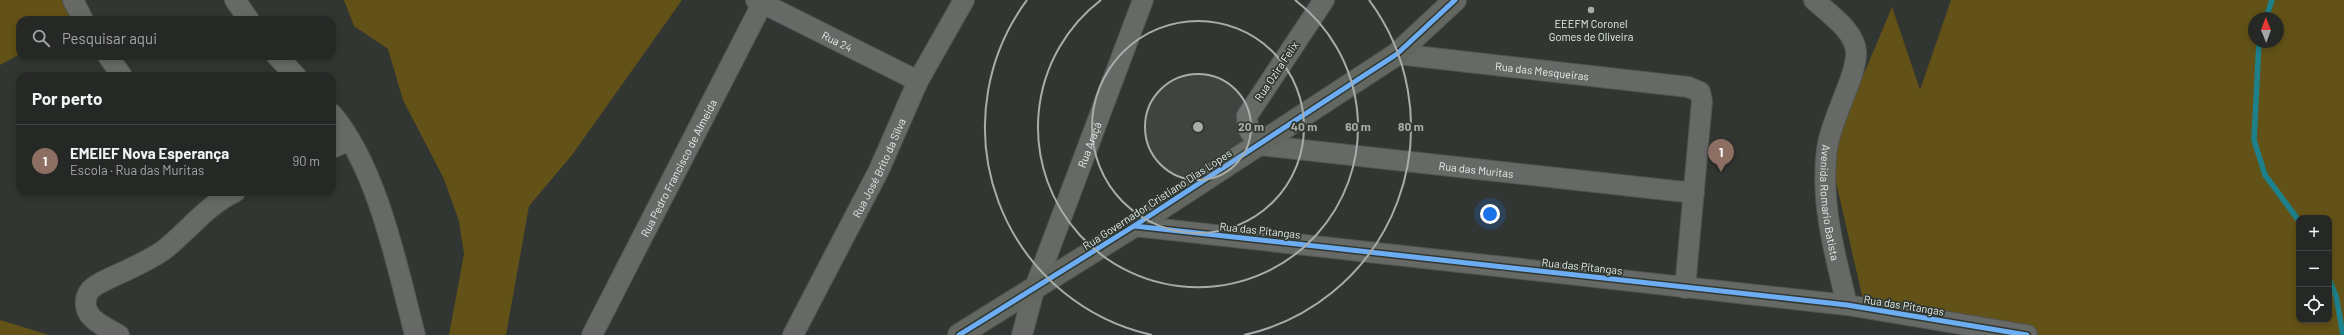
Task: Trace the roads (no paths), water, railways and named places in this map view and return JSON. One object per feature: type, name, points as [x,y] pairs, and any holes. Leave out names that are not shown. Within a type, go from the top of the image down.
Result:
[{"type":"street","points":[[73,0],[81,16]]},
{"type":"street","points":[[235,0],[246,16]]},
{"type":"street","name":"Rua José Brito da Silva","points":[[793,335],[879,170],[918,81],[964,0]]},
{"type":"street","name":"Rua Araçá","points":[[1022,335],[1034,290],[1144,0]]},
{"type":"street","name":"Rua Ozira Felix","points":[[1259,145],[1248,128],[1247,116],[1324,0]]},
{"type":"street","name":"Rua Governador Cristiano Dias Lopes","points":[[959,335],[1034,290],[1134,226],[1397,54],[1455,0]]},
{"type":"street","name":"Avenida Romario Batista","points":[[1814,0],[1848,33],[1856,50],[1855,61],[1837,111],[1827,148],[1825,192],[1830,236],[1847,305]]},
{"type":"street","name":"Rua 24","points":[[761,1],[918,81]]},
{"type":"street","name":"Rua Pedro Francisco de Almeida","points":[[592,335],[761,1]]},
{"type":"street","name":"Rua das Mesqueiras","points":[[1397,54],[1688,87],[1700,92],[1702,101],[1694,193]]},
{"type":"street","points":[[111,60],[119,72]]},
{"type":"street","points":[[281,60],[292,72]]},
{"type":"street","points":[[336,120],[350,140],[371,184],[383,219],[415,335]]},
{"type":"street","points":[[336,146],[350,140]]},
{"type":"street","name":"Rua das Muritas","points":[[1259,145],[1694,193]]},
{"type":"street","points":[[1685,288],[1694,193]]},
{"type":"street","points":[[119,335],[88,314],[86,298],[90,290],[98,284],[164,250],[222,196]]},
{"type":"street","name":"Rua das Pitangas","points":[[1134,226],[1847,305],[2027,335]]},
{"type":"waterway","points":[[2268,12],[2272,0]]},
{"type":"waterway","points":[[2259,48],[2254,140],[2265,175],[2296,217]]},
{"type":"waterway","points":[[2332,286],[2336,296],[2343,335]]},
{"type":"place","name":"EEEFM Coronel Gomes de Oliveira","points":[[1591,10]]},
{"type":"place","name":"EMEIEF Nova Esperança","points":[[1721,172]]}]
